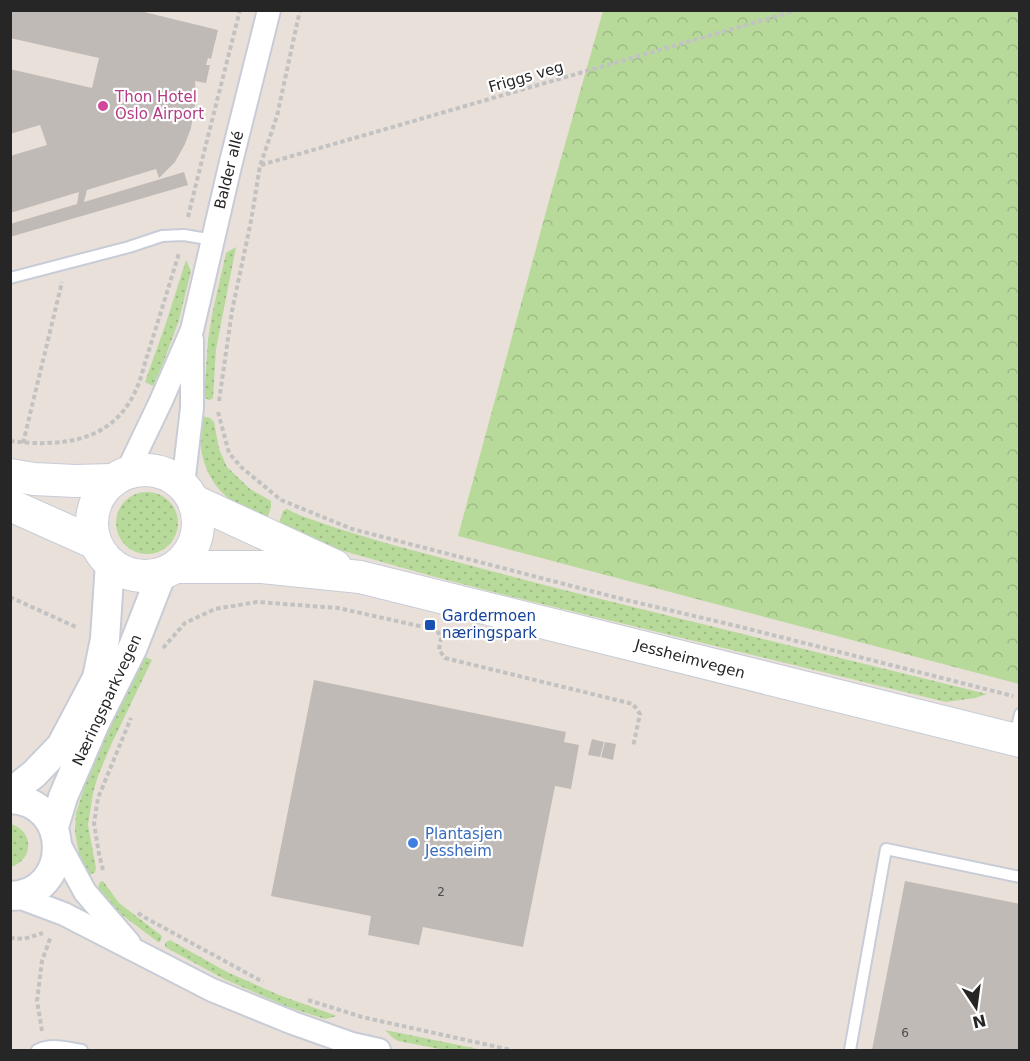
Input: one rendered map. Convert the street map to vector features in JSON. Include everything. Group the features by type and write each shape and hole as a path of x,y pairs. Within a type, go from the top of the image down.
{"main road":[{"path":"10,475 75,481 120,476 147,469 157,471 167,474 189,493 198,515 198,530 187,556 169,570 148,576 134,575 121,571 102,553 10,505"},
{"path":"102,553 91,530 91,515 102,490 120,476"},
{"name":"Jessheimvegen","path":"189,493 360,577"},
{"name":"Jessheimvegen","path":"169,570 262,567 360,577 1018,731"}],"street":[{"name":"Balder allé","path":"120,476 161,401 192,330 268,10"},
{"name":"Balder allé","path":"189,493 192,330"},
{"name":"Næringsparkvegen","path":"10,793 34,774 60,746 97,678 105,639 102,553"},
{"name":"Næringsparkvegen","path":"13,896 39,886 55,866 58,853 56,833 63,797 95,723 169,570"},
{"path":"10,799 18,799 33,805 45,814 85,892 136,951"},
{"path":"13,896 64,914 212,990 293,1023 352,1044 379,1050"}],"lane":[{"path":"10,278 162,236 184,235 213,240"},
{"path":"850,1050 886,849 1020,877"},
{"path":"41,1048 60,1046 82,1050"}],"path":[{"path":"10,441 62,442 83,438 104,429 120,415 134,393 184,235 240,10"},
{"path":"300,10 276,116 260,166 232,311 218,411 229,453 241,467 281,500 352,529 1020,698"},
{"name":"Friggs veg","path":"260,166 798,10"},
{"path":"23,443 65,264"},
{"path":"10,597 82,630"},
{"path":"158,655 185,623 215,609 257,602 338,608 437,630 441,638 439,650 445,658 633,705 640,714 633,747"},
{"path":"104,874 94,823 98,798 133,713"},
{"path":"136,911 266,984"},
{"path":"10,938 24,939 52,931 42,961 37,1001 41,1048"},
{"path":"298,996 362,1017 511,1050"}],"green space":[{"path":"603,11 1019,11 1019,684 458,536"},
{"path":"236,247 216,349 213,398 210,400 204,398 212,315 226,253"},
{"path":"186,260 191,271 179,320 153,386 145,382"},
{"path":"202,416 214,422 219,449 227,467 250,489 271,501 266,522 232,501 219,489 207,471 200,438"},
{"path":"147,492 169,501 178,523 169,545 147,554 125,545 116,523 125,501"},
{"path":"287,509 336,528 389,544 552,587 987,694 946,702 428,575 290,533 279,523 283,511"},
{"path":"141,655 152,660 110,747 93,793 88,825 96,868 95,872 90,875 79,854 75,832 76,813 93,761"},
{"path":"11,824 24,833 28,845 24,858 11,867"},
{"path":"103,881 119,903 162,936 160,942 114,909 98,888 100,882"},
{"path":"170,940 227,972 279,995 337,1016 325,1019 288,1007 224,979 165,947 165,943"},
{"path":"385,1030 483,1050 445,1050 398,1041"}],"building":[{"name":"Thon Hotel Oslo Airport","path":"10,10 136,10 218,30 211,59 208,58 206,65 210,65 206,83 195,81 196,99 191,128 175,162 159,178 156,169 87,190 84,202 184,172 188,185 10,237 10,224 77,204 79,192 10,213 10,156 47,145 40,125 10,134 10,69 92,88 99,58 10,38"},
{"name":"Plantasjen Jessheim","path":"314,680 566,732 564,742 579,745 571,789 555,786 523,947 423,927 419,945 368,935 371,916 271,896"},
{"path":"592,739 604,742 600,757 588,755"},
{"path":"605,742 616,744 613,760 601,757"},
{"path":"905,881 1020,904 1020,1050 872,1050"}],"place":[{"name":"Thon Hotel Oslo Airport","path":"103,106"},
{"name":"Gardermoen næringspark","path":"430,625"},
{"name":"Plantasjen Jessheim","path":"413,843"}]}
